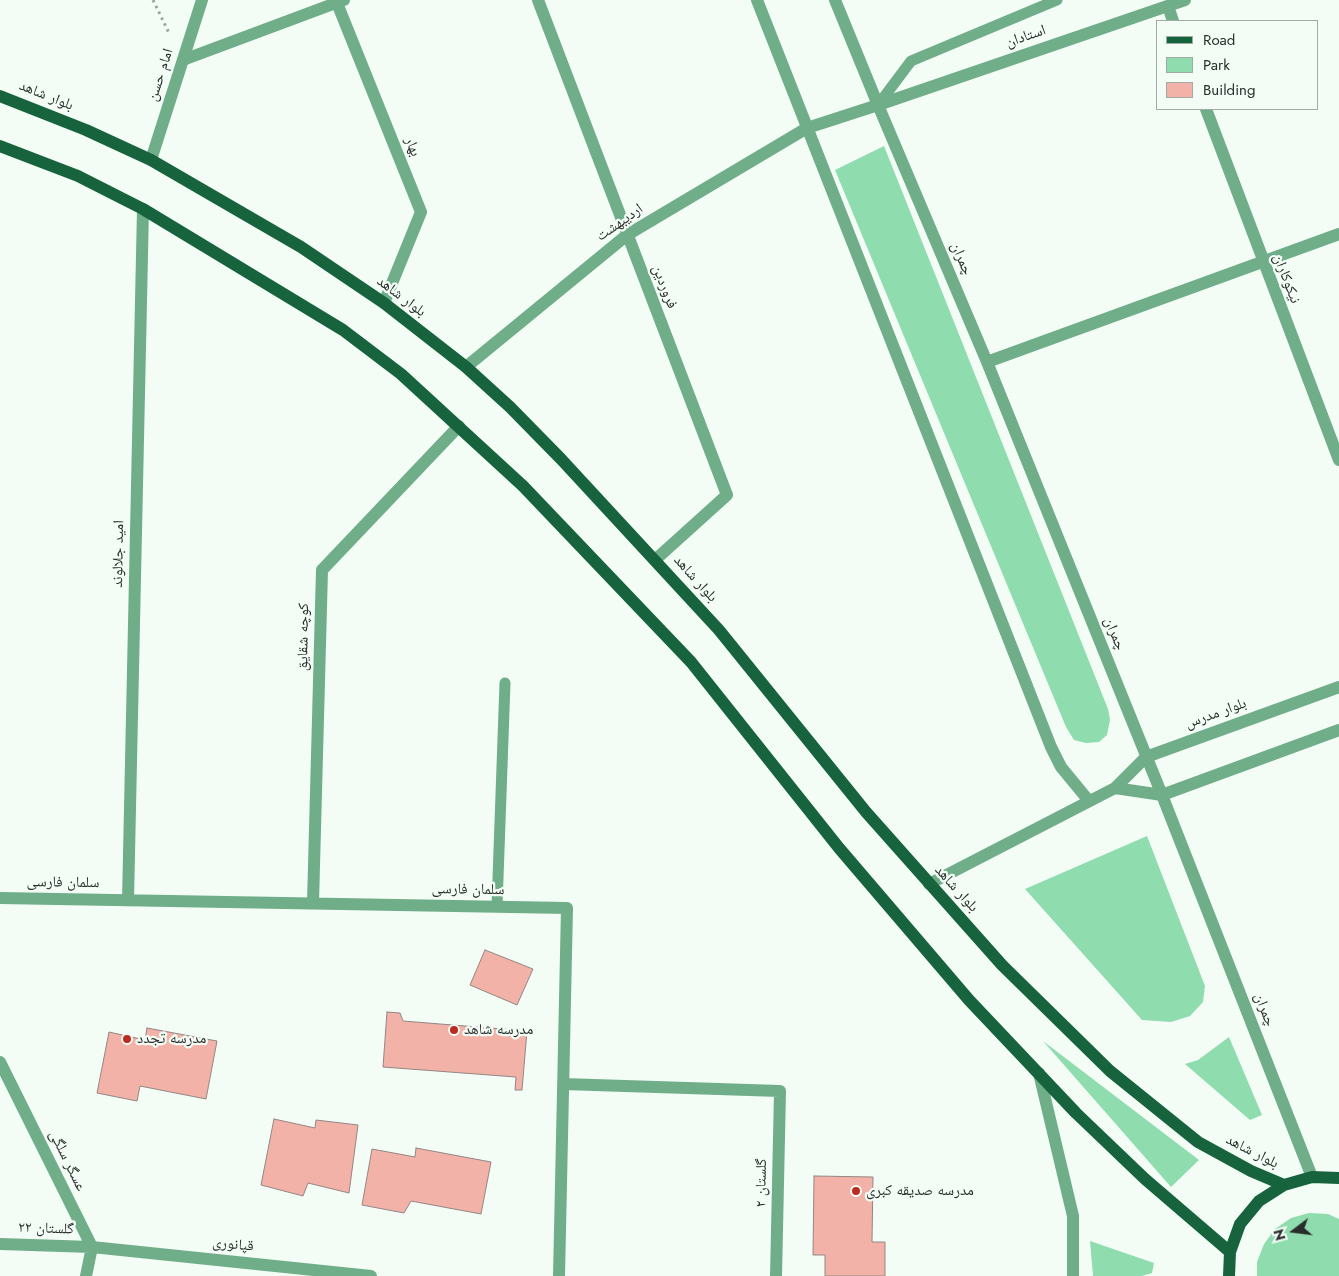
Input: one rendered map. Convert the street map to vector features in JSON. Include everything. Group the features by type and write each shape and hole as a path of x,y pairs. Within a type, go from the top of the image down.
{"main road":[{"name":"بلوار شاهد","path":"0,96 86,130 151,160 301,247 384,303 466,368 510,407 655,560 718,630 866,812 1002,965 1110,1071 1198,1142 1251,1171 1284,1185"},
{"path":"0,146 78,176 143,209 343,330 401,374 459,426 523,486 691,662 840,848 969,1000 1145,1179 1230,1252"},
{"path":"1229,1276 1230,1252 1240,1224 1259,1201 1284,1185 1312,1177 1339,1178"}],"street":[{"name":"امام حسن","path":"151,160 202,0"},
{"name":"فروردین","path":"538,0 727,495 655,560"},
{"path":"757,0 1051,747 1061,767 1090,802"},
{"name":"چمران","path":"835,0 986,362 1162,796 1312,1177"},
{"name":"استادان","path":"878,105 1167,3 1185,0"},
{"path":"183,60 341,1"},
{"name":"بهار","path":"341,1 421,212 384,303"},
{"path":"1167,3 1174,20"},
{"path":"807,128 878,105"},
{"name":"نیکوکاران","path":"1206,110 1262,262 1339,460"},
{"name":"اردیبهشت","path":"466,368 627,235 807,128"},
{"name":"امید جلالوند","path":"128,900 143,209"},
{"path":"986,362 1339,234"},
{"name":"کوچه شقایق","path":"313,904 322,570 459,426"},
{"name":"بلوار مدرس","path":"929,884 1115,788 1146,757 1339,687"},
{"path":"1115,788 1162,796 1339,730"},
{"name":"سلمان فارسی","path":"0,898 567,908 559,1276"},
{"name":"عسگر سلگی","path":"0,1062 92,1247"},
{"path":"1039,1073 1073,1216 1073,1276"},
{"name":"گلستان ۲","path":"563,1084 780,1090 776,1276"},
{"name":"گلستان ۲۲","path":"0,1244 92,1247"},
{"path":"86,1276 92,1247"},
{"name":"قپانوری","path":"92,1247 371,1276"}],"lane":[{"path":"878,105 910,61 1058,0"},
{"path":"497,906 505,683"}],"path":[{"path":"153,0 183,60"}],"green space":[{"path":"884,146 1108,709 1110,720 1107,735 1099,742 1086,743 1074,740 1066,727 835,170"},
{"path":"1147,836 1205,986 1203,1002 1190,1016 1171,1022 1142,1020 1025,889"},
{"path":"1229,1037 1262,1115 1250,1120 1185,1064 1198,1060"},
{"path":"1043,1041 1199,1160 1171,1187"},
{"path":"1309,1213 1328,1214 1339,1219 1339,1276 1257,1276 1257,1262 1264,1244 1275,1229 1291,1218"},
{"path":"1090,1241 1154,1263 1152,1273 1142,1276 1093,1276"}],"building":[{"path":"485,950 533,969 517,1005 470,985"},
{"path":"387,1012 400,1013 403,1021 527,1031 522,1090 515,1090 516,1077 383,1067"},
{"path":"147,1028 217,1041 206,1099 140,1086 137,1101 97,1093 109,1032 145,1040"},
{"path":"274,1119 315,1128 316,1120 358,1125 349,1193 308,1183 303,1196 261,1185"},
{"path":"416,1148 491,1162 481,1214 411,1201 404,1213 362,1205 372,1149 415,1157"},
{"path":"814,1176 873,1177 872,1242 885,1242 885,1276 825,1276 825,1255 813,1255"}],"place":[{"name":"مدرسه شاهد","path":"454,1030"},
{"name":"مدرسه تجدد","path":"127,1039"},
{"name":"مدرسه صدیقه کبری","path":"856,1191"}]}
